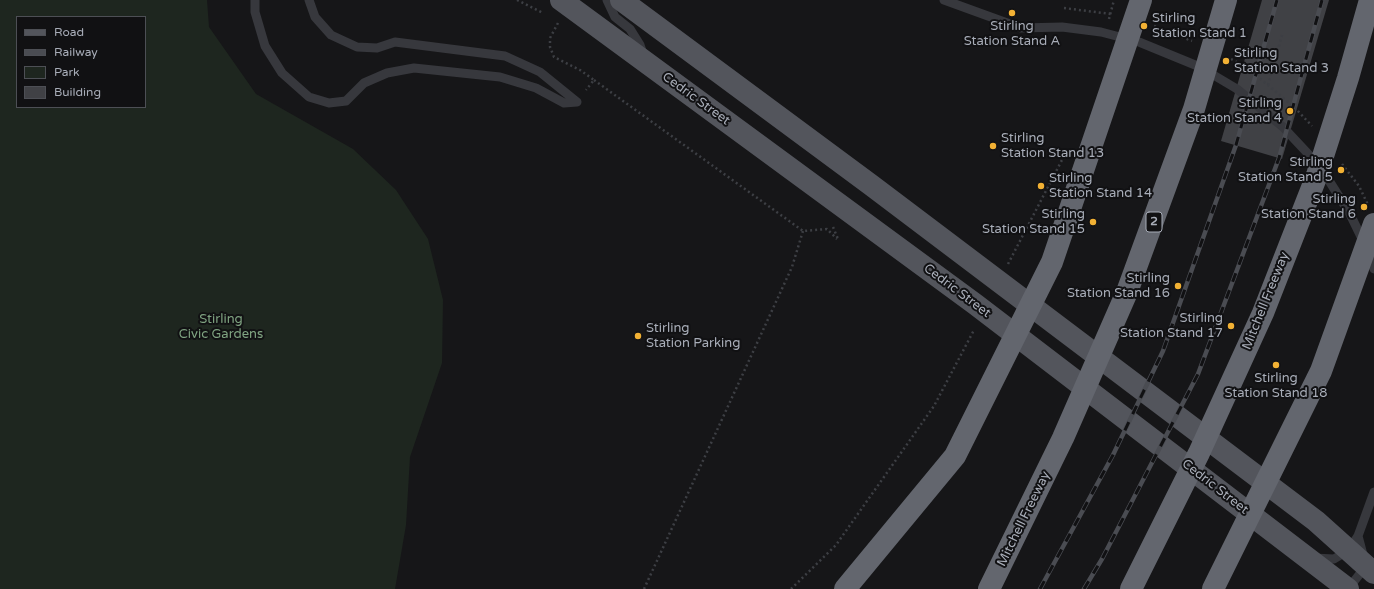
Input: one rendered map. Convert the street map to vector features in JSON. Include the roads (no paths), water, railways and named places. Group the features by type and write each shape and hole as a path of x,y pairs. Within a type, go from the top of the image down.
{"highway":[{"path":"845,589 955,456 1052,262 1141,0"},
{"name":"Mitchell Freeway","path":"990,589 1063,438 1128,292 1194,109 1226,0"},
{"name":"Mitchell Freeway","path":"1131,589 1199,453 1264,313 1316,175 1348,78 1370,0"},
{"path":"1213,589 1321,372 1374,224"}],"main road":[{"path":"621,0 871,185 1308,515 1353,543 1370,570"},
{"name":"Cedric Street","path":"555,12 645,61 975,304 1348,589"}],"lane":[{"path":"256,0 255,12 265,46 282,73 309,97 329,103 346,101 364,83 387,73 414,68 500,77 536,88 564,103 577,102 540,72 505,56 395,42 377,48 357,47 331,35 315,17 309,0"},
{"path":"606,0 614,17 630,29 640,45 645,61"},
{"path":"944,0 1021,28 1062,27 1101,32 1139,42 1200,67 1237,89 1283,127 1312,158 1328,179 1350,214 1366,247 1374,269"},
{"path":"1286,542 1313,558 1334,559 1353,543 1374,492"},
{"path":"1348,589 1370,570"}],"railway":[{"path":"1040,589 1113,455 1163,351 1236,145 1277,0"},
{"path":"1084,589 1102,559 1198,374 1279,158 1322,0"}],"place":[{"name":"Stirling Station Stand A","path":"1012,13"},
{"name":"Stirling Station Stand 1","path":"1144,26"},
{"name":"Stirling Station Stand 3","path":"1226,61"},
{"name":"Stirling Station Stand 4","path":"1290,111"},
{"name":"Stirling Station Stand 13","path":"993,146"},
{"name":"Stirling Station Stand 5","path":"1341,170"},
{"name":"Stirling Station Stand 14","path":"1041,186"},
{"name":"Stirling Station Stand 6","path":"1364,207"},
{"name":"Stirling Station Stand 15","path":"1093,222"},
{"name":"Stirling Station Stand 16","path":"1178,286"},
{"name":"Stirling Station Stand 17","path":"1231,326"},
{"name":"Stirling Station Parking","path":"638,336"},
{"name":"Stirling Station Stand 18","path":"1276,365"}],"park label":[{"name":"Stirling Civic Gardens","path":"221,328"}]}
